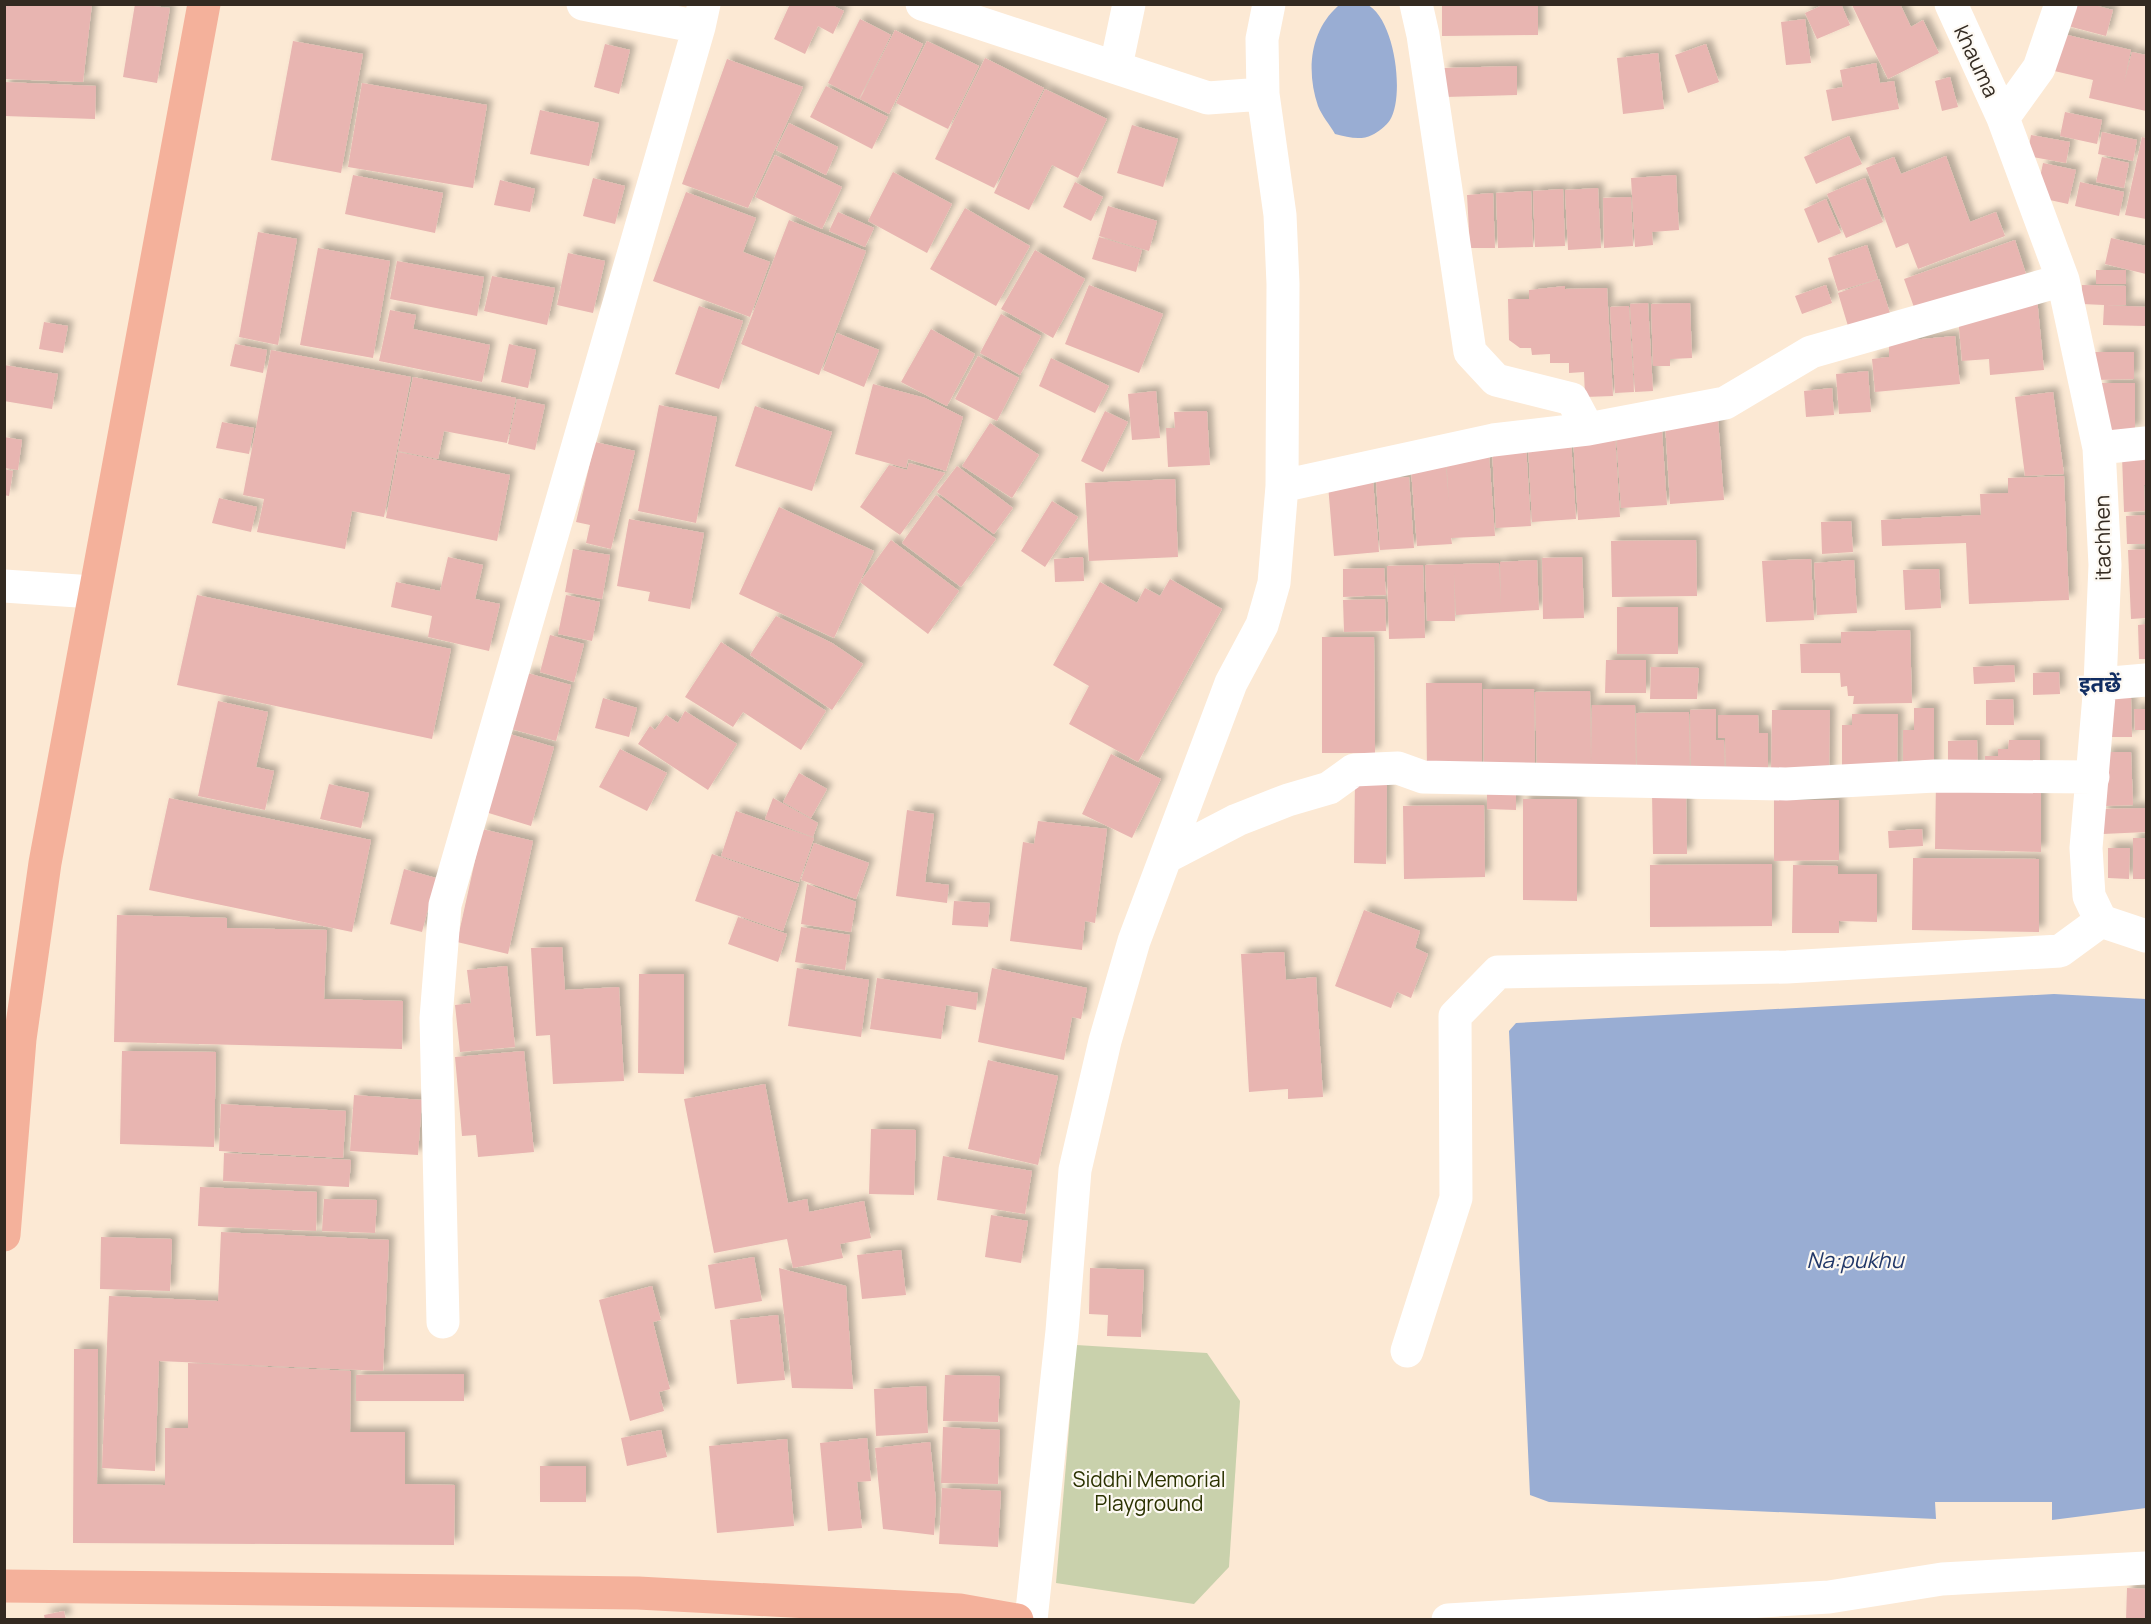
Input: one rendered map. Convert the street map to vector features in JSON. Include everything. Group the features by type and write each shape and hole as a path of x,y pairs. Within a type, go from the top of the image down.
{"main road":[{"path":"4,1235 23,1016 45,863 93,592 204,4"},
{"path":"4,1586 638,1593 960,1610 1017,1620"}],"street":[{"path":"442,1322 436,1018 445,905 701,16 583,4"},
{"path":"922,4 1208,98 1263,94"},
{"path":"1116,66 1129,4"},
{"path":"1031,1620 1062,1331 1075,1170 1105,1041 1131,952 1166,857 1231,683 1262,625 1274,583 1282,486 1283,284 1280,215 1263,94 1262,39 1269,4"},
{"path":"1416,4 1423,35 1470,352 1496,380 1572,399 1588,429"},
{"name":"khauma","path":"1951,4 2003,118"},
{"path":"2003,118 2039,68 2061,4"},
{"name":"itachhen","path":"2003,118 2063,280 2099,448 2104,565 2100,684 2086,848 2089,896 2101,921"},
{"path":"1282,486 1493,440 1588,429 1725,403 1811,352 2063,280"},
{"path":"2099,448 2146,443"},
{"path":"4,586 93,592"},
{"path":"2100,684 2146,680"},
{"path":"1166,857 1236,820 1288,800 1329,788 1354,770 1398,768 1423,777 1786,784 1935,776 2092,777"},
{"path":"1407,1351 1456,1198 1455,1017 1498,972 1787,967 2060,951 2101,921 2146,936"},
{"path":"1448,1620 1828,1597 1942,1579 2146,1568"}],"green space":[{"name":"Siddhi Memorial Playground","path":"1076,1345 1207,1353 1240,1401 1229,1567 1194,1604 1056,1583"}],"water":[{"path":"1366,4 1376,12 1384,24 1390,40 1397,76 1397,94 1394,109 1387,124 1372,135 1354,138 1335,134 1318,106 1312,79 1313,52 1321,27 1338,6"},
{"name":"Na:pukhu","path":"2054,994 2146,999 2146,1508 2052,1520 2052,1502 1935,1502 1936,1519 1549,1502 1530,1495 1509,1031 1516,1023"}],"building":[{"path":"4,4 92,4 83,82 4,79"},
{"path":"135,4 170,8 157,83 123,77"},
{"path":"790,4 830,4 844,11 833,34 818,26 805,54 774,39"},
{"path":"1442,4 1538,4 1538,35 1442,36"},
{"path":"1825,4 1841,4 1850,25 1817,39 1805,13"},
{"path":"1900,4 1911,27 1923,20 1939,53 1888,79 1852,5"},
{"path":"2069,4 2090,4 2113,10 2106,36 2064,25"},
{"path":"860,19 891,35 859,99 828,83"},
{"path":"1805,19 1811,63 1786,65 1781,22"},
{"path":"895,30 923,44 889,114 860,99"},
{"path":"2059,33 2131,50 2124,83 2132,52 2146,55 2146,111 2089,98 2093,80 2050,70"},
{"path":"293,41 363,54 341,173 271,160"},
{"path":"927,41 979,66 948,129 896,103"},
{"path":"605,44 630,50 619,94 594,87"},
{"path":"1706,44 1719,82 1688,93 1675,55"},
{"path":"1658,53 1664,109 1623,114 1617,58"},
{"path":"985,58 1044,88 994,188 935,159"},
{"path":"727,59 803,87 748,208 682,184"},
{"path":"1876,63 1880,83 1894,81 1899,109 1832,121 1826,90 1843,87 1840,70"},
{"path":"1517,66 1517,95 1445,97 1444,68"},
{"path":"1950,77 1958,107 1942,111 1935,81"},
{"path":"4,82 96,86 95,119 4,116"},
{"path":"362,83 487,105 473,188 348,167"},
{"path":"826,86 888,117 872,149 810,117"},
{"path":"1045,89 1107,119 1078,178 1052,165 1029,210 994,193"},
{"path":"540,110 599,123 589,166 530,154"},
{"path":"2065,112 2102,120 2097,144 2060,136"},
{"path":"789,123 838,147 826,175 776,150"},
{"path":"1132,125 1178,139 1163,187 1117,173"},
{"path":"2102,132 2137,140 2133,161 2098,154"},
{"path":"2031,135 2070,142 2066,163 2027,156"},
{"path":"1849,136 1862,164 1816,184 1804,157"},
{"path":"2142,137 2146,138 2146,219 2125,215"},
{"path":"775,155 842,187 822,229 755,197"},
{"path":"1946,156 1970,222 1996,212 2005,236 1918,269 1908,243 1896,248 1866,168 1894,157 1901,174"},
{"path":"2102,157 2129,163 2124,188 2096,182"},
{"path":"2043,163 2076,170 2068,204 2036,197"},
{"path":"893,172 952,204 927,253 868,221"},
{"path":"353,175 443,193 435,233 345,214"},
{"path":"1676,175 1679,230 1652,232 1653,245 1635,247 1631,178"},
{"path":"593,178 625,186 615,224 583,216"},
{"path":"1865,178 1883,222 1846,238 1827,194"},
{"path":"500,180 535,189 530,212 494,205"},
{"path":"1075,182 1103,197 1091,221 1063,207"},
{"path":"2080,182 2124,192 2119,216 2075,206"},
{"path":"1598,188 1601,248 1568,250 1565,190"},
{"path":"1563,189 1565,246 1535,247 1533,191"},
{"path":"1531,191 1533,247 1498,248 1496,193"},
{"path":"686,192 756,218 743,252 770,262 750,317 653,281"},
{"path":"1493,193 1495,248 1470,248 1467,195"},
{"path":"1631,197 1633,246 1604,248 1603,198"},
{"path":"1826,199 1841,233 1818,243 1804,209"},
{"path":"1108,206 1157,221 1149,251 1099,236"},
{"path":"965,208 1030,246 996,306 930,269"},
{"path":"838,212 874,228 865,247 829,231"},
{"path":"789,220 866,251 819,375 741,344"},
{"path":"258,232 297,239 278,345 239,337"},
{"path":"1099,237 1142,250 1136,272 1092,259"},
{"path":"2111,238 2146,246 2146,274 2105,264"},
{"path":"2015,240 2027,277 1916,313 1904,279"},
{"path":"1867,245 1878,279 1838,291 1828,258"},
{"path":"318,248 390,261 373,358 300,345"},
{"path":"1035,250 1085,279 1053,338 1001,309"},
{"path":"568,253 605,261 593,313 557,305"},
{"path":"397,261 484,277 477,316 390,299"},
{"path":"2096,270 2126,270 2126,284 2096,284"},
{"path":"492,276 555,288 547,325 484,311"},
{"path":"1879,279 1890,313 1848,326 1838,293"},
{"path":"1089,285 1163,314 1139,373 1065,344"},
{"path":"1826,285 1832,303 1802,314 1795,296"},
{"path":"2082,285 2126,286 2126,305 2107,305 2146,307 2146,326 2103,325 2104,305 2082,304"},
{"path":"1565,286 1565,289 1607,288 1613,396 1585,397 1584,372 1569,373 1569,363 1550,363 1550,354 1532,355 1531,348 1520,348 1509,340 1508,299 1529,299 1529,290"},
{"path":"2037,298 2044,370 1990,375 1989,359 1962,361 1958,317"},
{"path":"1648,303 1653,391 1635,392 1630,304"},
{"path":"1690,303 1692,358 1670,359 1670,366 1653,366 1651,304"},
{"path":"699,306 743,321 719,389 675,374"},
{"path":"1629,306 1634,392 1615,393 1610,307"},
{"path":"390,310 416,315 413,329 490,345 482,382 379,361"},
{"path":"1001,314 1041,336 1020,375 980,353"},
{"path":"44,322 68,326 63,353 39,349"},
{"path":"931,329 975,354 947,406 901,382"},
{"path":"837,333 879,350 864,387 823,370"},
{"path":"1955,336 1960,384 1875,392 1872,359 1889,357 1889,342"},
{"path":"235,344 267,350 263,373 230,366"},
{"path":"509,344 536,350 528,388 501,382"},
{"path":"271,350 411,377 384,517 352,511 345,549 257,532 264,499 243,495"},
{"path":"2095,352 2134,352 2134,379 2095,380"},
{"path":"978,356 1019,378 997,421 955,399"},
{"path":"1051,358 1109,386 1095,413 1039,386"},
{"path":"4,365 58,374 52,409 4,401"},
{"path":"1868,371 1871,412 1839,414 1836,374"},
{"path":"413,377 516,398 507,443 444,431 438,459 398,451"},
{"path":"2101,383 2135,383 2135,431 2102,431"},
{"path":"873,384 925,398 963,417 946,471 908,459 906,468 855,454"},
{"path":"1832,388 1834,415 1806,417 1804,391"},
{"path":"1156,391 1160,438 1132,440 1128,394"},
{"path":"2053,392 2064,474 2025,476 2015,397"},
{"path":"517,399 545,405 535,450 508,444"},
{"path":"659,405 717,417 696,523 638,511"},
{"path":"755,406 832,432 812,491 735,466"},
{"path":"1105,411 1128,422 1103,472 1081,461"},
{"path":"1207,411 1210,465 1168,467 1166,428 1175,428 1174,412"},
{"path":"1718,419 1724,500 1670,504 1665,422"},
{"path":"222,422 254,428 249,454 216,448"},
{"path":"990,423 1039,455 1012,498 962,466"},
{"path":"1662,431 1667,505 1621,508 1616,433"},
{"path":"1615,433 1620,517 1578,520 1573,436"},
{"path":"4,437 22,440 18,470 4,468"},
{"path":"1571,441 1576,519 1532,522 1528,444"},
{"path":"595,442 635,451 611,549 586,543 590,525 576,522"},
{"path":"1526,446 1531,526 1496,528 1492,447"},
{"path":"398,452 510,475 497,541 386,518"},
{"path":"1489,454 1495,536 1451,538 1452,544 1417,546 1411,470 1446,467 1449,502 1446,456"},
{"path":"2146,454 2145,511 2124,512 2122,456"},
{"path":"909,463 945,473 900,535 860,507 889,465 907,470"},
{"path":"957,466 1013,508 994,534 937,492"},
{"path":"4,469 13,471 9,496 4,495"},
{"path":"2064,476 2069,600 1969,604 1966,543 1882,546 1881,520 1981,515 1980,494 2008,493 2008,478"},
{"path":"1409,477 1414,548 1380,550 1376,479"},
{"path":"1175,479 1178,557 1089,561 1085,483"},
{"path":"1373,481 1379,552 1334,556 1328,485"},
{"path":"936,495 996,539 961,587 902,543"},
{"path":"219,498 257,507 251,532 212,523"},
{"path":"1052,501 1078,517 1045,567 1021,551"},
{"path":"779,507 874,551 834,638 739,594"},
{"path":"2145,515 2146,544 2127,544 2126,516"},
{"path":"629,519 704,533 690,609 648,601 650,592 617,586"},
{"path":"1851,521 1853,552 1822,554 1821,522"},
{"path":"891,540 959,591 928,634 860,582"},
{"path":"1696,540 1697,596 1612,597 1611,541"},
{"path":"573,549 610,555 602,599 565,592"},
{"path":"2146,549 2146,618 2131,619 2128,550"},
{"path":"448,557 483,565 475,599 500,604 489,651 428,637 432,616 391,607 396,582 440,591"},
{"path":"1083,557 1084,581 1055,582 1054,559"},
{"path":"1582,557 1584,618 1543,619 1542,558"},
{"path":"1811,559 1814,620 1766,622 1762,561"},
{"path":"1537,560 1539,610 1456,615 1454,571 1455,621 1427,621 1425,565 1499,563 1501,606 1500,562"},
{"path":"1854,560 1857,613 1817,615 1814,563"},
{"path":"1423,565 1425,638 1389,639 1387,566"},
{"path":"1384,568 1386,595 1343,597 1343,569"},
{"path":"1939,569 1941,608 1905,610 1903,570"},
{"path":"1170,579 1222,609 1138,762 1069,724 1089,686 1053,665 1100,582 1137,603 1145,588 1160,596"},
{"path":"197,595 451,649 432,739 177,685"},
{"path":"566,595 600,602 592,641 558,634"},
{"path":"1385,599 1386,631 1344,632 1343,600"},
{"path":"1617,607 1678,607 1678,654 1617,654"},
{"path":"776,616 832,643 863,664 832,710 750,655"},
{"path":"2146,624 2146,659 2139,659 2138,625"},
{"path":"1910,630 1912,703 1853,704 1854,696 1848,696 1847,686 1841,687 1840,673 1801,673 1800,644 1841,643 1841,632"},
{"path":"550,635 584,644 574,682 540,672"},
{"path":"1322,637 1374,637 1375,753 1322,753"},
{"path":"721,642 826,711 801,750 743,712 733,727 685,697"},
{"path":"1606,660 1646,660 1646,693 1605,693"},
{"path":"2014,665 2015,682 1974,684 1973,667"},
{"path":"1651,667 1699,668 1697,699 1650,699"},
{"path":"2059,672 2060,694 2033,695 2033,673"},
{"path":"527,673 571,685 556,741 511,729"},
{"path":"1426,683 1482,683 1482,771 1427,771"},
{"path":"1483,689 1534,689 1535,773 1484,774"},
{"path":"1590,691 1591,764 1592,705 1635,705 1636,773 1537,773 1535,692"},
{"path":"603,698 637,708 629,737 595,728"},
{"path":"2110,698 2131,698 2132,737 2111,737"},
{"path":"2013,699 2014,725 1986,725 1986,700"},
{"path":"218,701 268,712 256,767 274,771 265,810 198,796"},
{"path":"1914,708 1934,708 1934,772 1903,772 1903,730 1914,730"},
{"path":"1716,709 1716,740 1724,740 1725,778 1691,779 1690,710"},
{"path":"2134,709 2146,709 2146,730 2135,730"},
{"path":"1772,710 1830,710 1829,774 1771,774"},
{"path":"685,711 737,744 708,790 638,744 650,726 655,730 666,715 678,723"},
{"path":"1689,712 1690,779 1637,779 1636,713"},
{"path":"1852,714 1898,714 1897,776 1842,776 1842,725 1852,725"},
{"path":"1718,715 1758,715 1759,733 1768,733 1768,771 1726,772 1725,738 1718,738"},
{"path":"506,733 554,747 531,826 482,811"},
{"path":"1977,740 1978,772 1948,772 1948,741"},
{"path":"2009,740 2040,740 2040,773 1985,774 1985,756 1998,756 1998,749 2008,749"},
{"path":"620,749 667,773 647,811 599,787"},
{"path":"2105,752 2131,752 2133,805 2106,806"},
{"path":"1111,754 1161,779 1132,838 1082,814"},
{"path":"799,773 827,789 811,818 783,802"},
{"path":"1355,778 1387,778 1386,864 1354,863"},
{"path":"1936,780 2041,781 2041,852 1935,849"},
{"path":"329,784 369,793 361,828 320,819"},
{"path":"1487,785 1516,786 1516,810 1487,809"},
{"path":"1686,790 1687,854 1653,854 1652,791"},
{"path":"169,798 371,840 352,932 149,890"},
{"path":"773,798 818,823 813,837 765,819"},
{"path":"1523,799 1577,799 1577,901 1523,900"},
{"path":"1774,800 1839,800 1839,860 1774,861"},
{"path":"1484,805 1485,877 1404,879 1403,806"},
{"path":"2146,808 2146,832 2103,834 2102,809"},
{"path":"907,810 934,814 925,882 949,885 947,903 896,896"},
{"path":"736,811 814,838 799,882 721,856"},
{"path":"1038,821 1107,829 1095,923 1085,921 1082,950 1010,941 1023,842 1034,844"},
{"path":"482,829 533,841 508,954 457,942"},
{"path":"1922,829 1923,846 1889,848 1888,831"},
{"path":"2133,838 2146,838 2146,879 2133,879"},
{"path":"814,843 869,863 856,899 801,880"},
{"path":"2108,848 2130,848 2129,879 2108,878"},
{"path":"712,854 799,884 783,931 695,901"},
{"path":"1913,858 2039,859 2039,932 1912,930"},
{"path":"1772,864 1772,926 1650,927 1650,865"},
{"path":"1793,865 1838,866 1838,874 1877,874 1877,922 1839,921 1839,933 1792,933"},
{"path":"404,869 436,878 422,932 390,924"},
{"path":"807,884 856,902 851,932 801,924"},
{"path":"954,901 990,903 988,927 952,925"},
{"path":"1364,910 1420,931 1415,948 1428,954 1411,998 1397,992 1391,1008 1335,986"},
{"path":"117,915 227,918 227,928 327,930 324,999 403,1001 402,1049 114,1042"},
{"path":"738,917 787,934 778,962 728,944"},
{"path":"801,927 850,935 845,970 795,962"},
{"path":"562,947 565,990 619,987 624,1081 553,1084 550,1035 536,1036 531,948"},
{"path":"1284,952 1286,980 1316,977 1323,1097 1288,1099 1288,1089 1249,1092 1241,954"},
{"path":"507,966 515,1047 460,1052 455,1005 471,1003 467,970"},
{"path":"797,968 869,980 861,1037 788,1026"},
{"path":"992,968 1087,988 1081,1019 1072,1017 1064,1060 978,1042"},
{"path":"639,974 684,974 684,1074 638,1073"},
{"path":"877,978 978,993 976,1010 946,1005 941,1039 870,1029"},
{"path":"122,1051 216,1052 214,1147 120,1144"},
{"path":"524,1051 534,1152 478,1157 476,1135 462,1136 455,1057"},
{"path":"988,1060 1058,1076 1038,1165 968,1149"},
{"path":"765,1084 788,1203 807,1199 809,1212 864,1201 871,1238 840,1244 843,1258 793,1268 787,1239 714,1253 684,1099"},
{"path":"354,1095 422,1100 418,1155 350,1151"},
{"path":"221,1104 346,1111 343,1158 219,1151"},
{"path":"871,1129 916,1130 914,1195 869,1194"},
{"path":"224,1153 351,1160 349,1187 223,1181"},
{"path":"943,1156 1032,1171 1025,1214 937,1200"},
{"path":"200,1187 317,1192 316,1231 198,1226"},
{"path":"324,1199 377,1200 375,1233 322,1231"},
{"path":"991,1215 1028,1221 1021,1263 985,1257"},
{"path":"221,1232 389,1240 383,1371 159,1361 155,1471 102,1468 109,1296 218,1301"},
{"path":"101,1237 172,1239 170,1291 100,1289"},
{"path":"901,1250 906,1295 862,1299 857,1255"},
{"path":"754,1257 762,1301 715,1309 708,1265"},
{"path":"779,1268 846,1286 853,1389 792,1388"},
{"path":"1090,1268 1144,1270 1141,1337 1107,1336 1108,1315 1089,1314"},
{"path":"652,1286 661,1320 653,1322 670,1389 659,1392 664,1411 630,1421 599,1300"},
{"path":"778,1315 785,1380 737,1384 730,1320"},
{"path":"74,1349 98,1349 97,1484 165,1485 165,1428 188,1428 188,1363 351,1371 350,1432 405,1432 405,1484 455,1485 454,1545 73,1543"},
{"path":"464,1374 464,1401 356,1401 356,1375"},
{"path":"945,1375 1000,1376 998,1422 943,1421"},
{"path":"926,1386 928,1433 876,1436 874,1389"},
{"path":"943,1427 1000,1430 998,1484 941,1483"},
{"path":"661,1430 667,1457 627,1466 621,1438"},
{"path":"867,1438 871,1481 857,1482 862,1528 828,1531 820,1443"},
{"path":"787,1439 794,1526 717,1533 709,1446"},
{"path":"930,1442 936,1501 934,1535 883,1529 875,1448"},
{"path":"540,1466 586,1466 586,1502 540,1502"},
{"path":"942,1488 1001,1491 998,1547 939,1544"},
{"path":"2127,1588 2146,1589 2146,1620 2126,1620"},
{"path":"64,1611 66,1620 45,1620 44,1615"}],"district":[{"name":"इतछें","path":"2100,684"}]}
